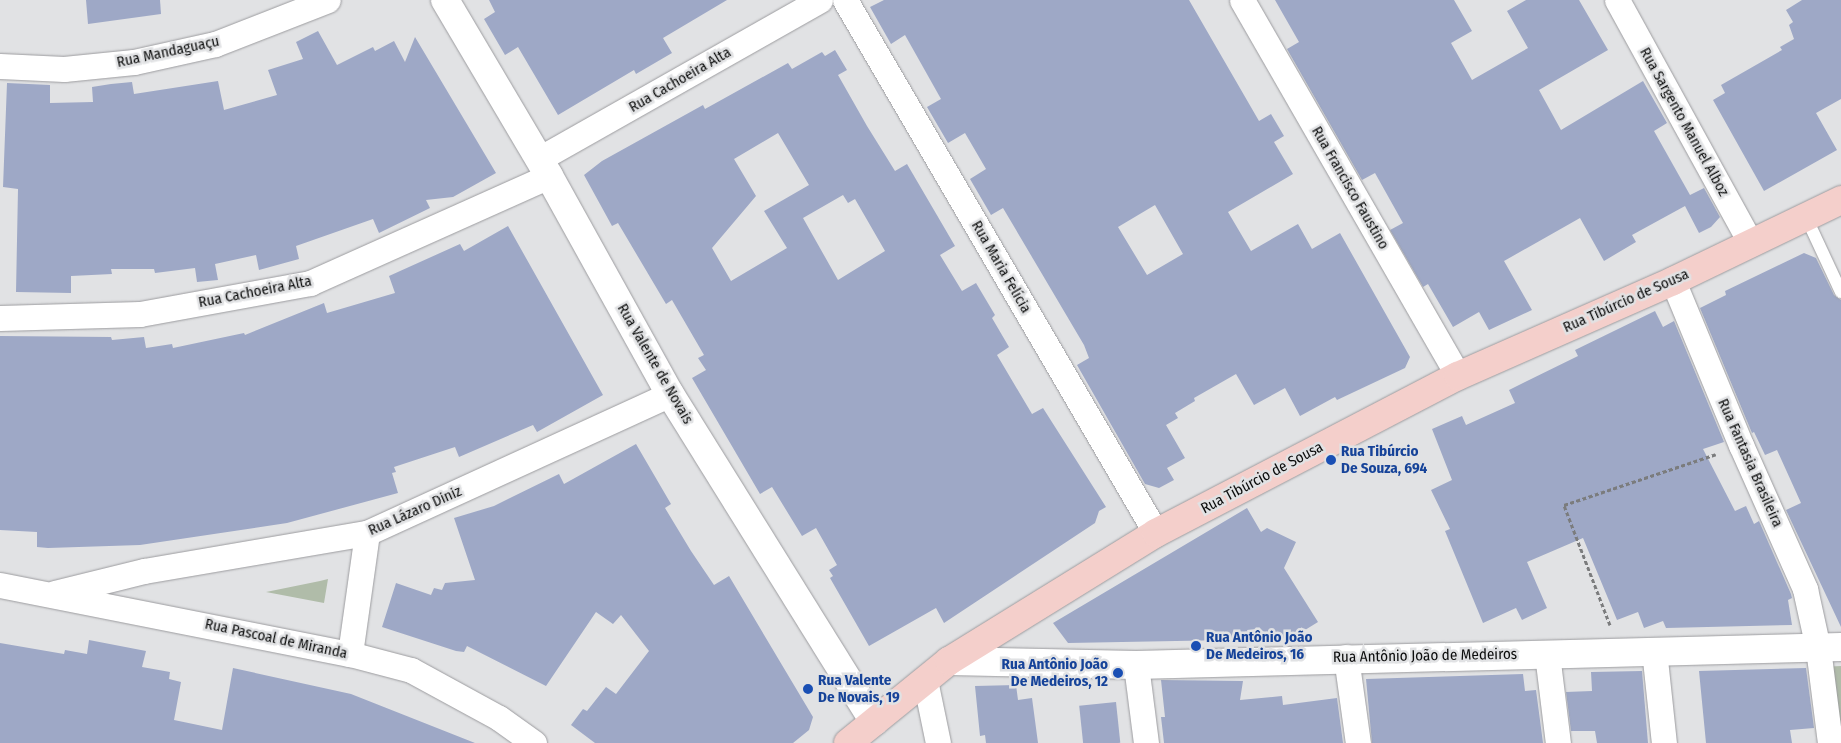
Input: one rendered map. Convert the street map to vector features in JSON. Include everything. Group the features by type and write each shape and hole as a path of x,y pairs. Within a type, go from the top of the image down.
{"main road":[{"name":"Rua Tibúrcio de Sousa","path":"848,743 949,661 1156,533 1458,376 1673,281 1841,200"}],"street":[{"name":"Rua Mandaguaçu","path":"0,66 64,69 134,62 215,44 328,0"},
{"name":"Rua Valente de Novais","path":"445,0 544,168 670,394 874,722"},
{"name":"Rua Cachoeira Alta","path":"0,318 140,314 310,283 544,168 820,0"},
{"name":"Rua Maria Felícia","path":"845,0 1156,533"},
{"name":"Rua Francisco Faustino","path":"1242,0 1458,376"},
{"name":"Rua Sargento Manuel Alboz","path":"1617,0 1751,244"},
{"name":"Rua Fantasia Brasileira","path":"1673,281 1741,446 1830,647 1830,743"},
{"name":"Rua Lázaro Diniz","path":"55,593 144,571 367,533 670,394"},
{"path":"350,654 367,533"},
{"name":"Rua Pascoal de Miranda","path":"0,585 55,593 350,654 411,670 499,718 534,743"},
{"name":"Rua Antônio João de Medeiros","path":"949,661 1136,665 1654,650 1830,647"},
{"path":"1654,650 1664,743"},
{"path":"1547,654 1558,743"},
{"path":"1346,658 1358,743"},
{"path":"1136,665 1146,743"},
{"path":"925,680 938,743"}],"lane":[{"path":"1806,217 1841,292"}],"path":[{"path":"1620,651 1564,505 1741,446"}],"green space":[{"path":"328,579 324,603 266,592 320,581"},
{"path":"1841,666 1841,743 1821,667"}],"building":[{"path":"86,0 160,0 161,14 88,24"},
{"path":"489,0 727,0 663,38 672,53 636,74 634,70 558,115 518,47 505,55 484,19 495,12"},
{"path":"884,0 1189,0 1259,121 1271,114 1284,136 1274,142 1293,174 1228,212 1251,251 1298,224 1312,249 1340,233 1410,357 1405,368 1337,400 1335,397 1300,416 1285,388 1254,405 1236,374 1194,398 1195,401 1175,413 1178,418 1166,425 1185,458 1167,468 1174,480 1159,488 1145,484 1077,365 1089,358 1084,345 1003,208 991,215 970,179 986,169 965,133 948,143 927,107 941,99 905,35 891,44 870,7","holes":["1155,205 1183,254 1147,275 1118,227"]},
{"path":"1275,0 1454,0 1472,31 1451,43 1472,80 1528,48 1507,11 1526,0 1579,0 1608,50 1539,90 1561,130 1643,81 1667,123 1654,131 1690,195 1704,188 1720,217 1711,227 1699,233 1685,206 1632,235 1636,242 1604,261 1580,218 1504,261 1532,310 1489,330 1479,312 1453,327 1428,284 1423,287 1390,230 1403,223 1375,173 1362,180 1287,49 1299,42"},
{"path":"1802,0 1841,0 1841,99 1816,113 1837,150 1764,191 1713,100 1725,93 1721,85 1782,50 1780,47 1794,39 1789,25 1793,22 1786,10"},
{"path":"318,31 337,65 373,47 375,51 394,41 405,62 415,37 496,173 453,197 426,200 430,208 379,233 373,219 296,246 299,259 259,270 256,255 215,264 218,280 197,282 195,268 155,273 154,269 111,269 112,274 71,276 71,293 16,292 18,189 3,187 7,83 50,85 50,103 93,102 92,87 111,84 132,82 134,94 218,81 224,110 277,95 268,70 303,59 296,42"},
{"path":"835,50 847,70 838,75 867,126 895,171 907,164 955,246 940,255 962,291 976,283 995,315 992,318 1009,347 997,355 1032,414 1043,408 1106,507 1099,511 1095,523 944,623 936,608 869,646 830,578 833,576 829,570 837,565 816,528 802,536 772,487 760,494 692,378 706,370 698,358 704,355 672,300 666,304 618,223 612,226 584,175 602,161 703,105 705,109 788,63 792,69 822,52 825,56","holes":["778,133 809,185 764,211 787,248 731,281 712,248 756,196 734,159","843,195 848,203 855,199 885,251 838,280 803,218"]},
{"path":"508,226 603,395 537,432 533,425 459,457 455,447 394,467 396,472 392,473 398,493 287,523 140,545 48,548 37,547 37,532 0,530 0,336 111,337 112,340 144,337 146,348 172,344 173,348 244,333 245,335 324,303 327,313 395,293 389,276 460,244 464,251"},
{"path":"1804,253 1816,258 1834,295 1841,300 1841,627 1786,510 1801,503 1777,450 1765,455 1754,432 1752,433 1700,308 1726,295 1725,291"},
{"path":"1655,311 1663,327 1674,321 1724,442 1703,449 1735,511 1746,506 1754,524 1759,521 1791,594 1792,598 1788,600 1792,625 1666,628 1663,621 1644,628 1638,612 1617,620 1583,538 1527,562 1547,608 1522,620 1516,608 1483,623 1445,531 1450,529 1431,490 1452,480 1432,429 1462,416 1466,425 1515,403 1509,390 1578,356 1575,350"},
{"path":"636,444 671,504 665,508 691,551 714,585 729,576 813,717 809,730 793,743 595,743 571,725 583,709 587,711 606,687 616,694 649,651 621,615 613,624 596,612 546,686 467,646 464,652 456,651 382,627 396,583 431,595 434,588 442,590 445,583 475,580 454,518 494,506 559,474 564,484"},
{"path":"1247,508 1261,532 1267,528 1296,542 1284,568 1318,622 1292,638 1267,639 1266,636 1230,640 1068,643 1053,623"},
{"path":"89,640 146,651 142,667 170,672 169,679 181,682 174,720 222,730 233,668 351,694 475,743 0,743 0,643 64,654 65,650 87,654"},
{"path":"1806,668 1814,728 1790,730 1792,743 1706,743 1699,671"},
{"path":"1642,671 1648,743 1597,743 1595,731 1571,731 1566,692 1592,691 1591,672"},
{"path":"1523,674 1525,691 1536,690 1543,743 1372,743 1366,679"},
{"path":"1161,680 1243,681 1240,700 1282,696 1283,705 1337,698 1343,743 1164,743 1161,717 1165,717"},
{"path":"1016,685 1018,700 1032,698 1038,743 986,743 985,735 980,736 975,686"},
{"path":"1116,702 1120,743 1083,743 1079,706"}],"place":[{"name":"Rua Tibúrcio De Souza, 694","path":"1331,460"},
{"name":"Rua Antônio João De Medeiros, 16","path":"1196,646"},
{"name":"Rua Antônio João De Medeiros, 12","path":"1118,673"},
{"name":"Rua Valente De Novais, 19","path":"808,689"}]}
